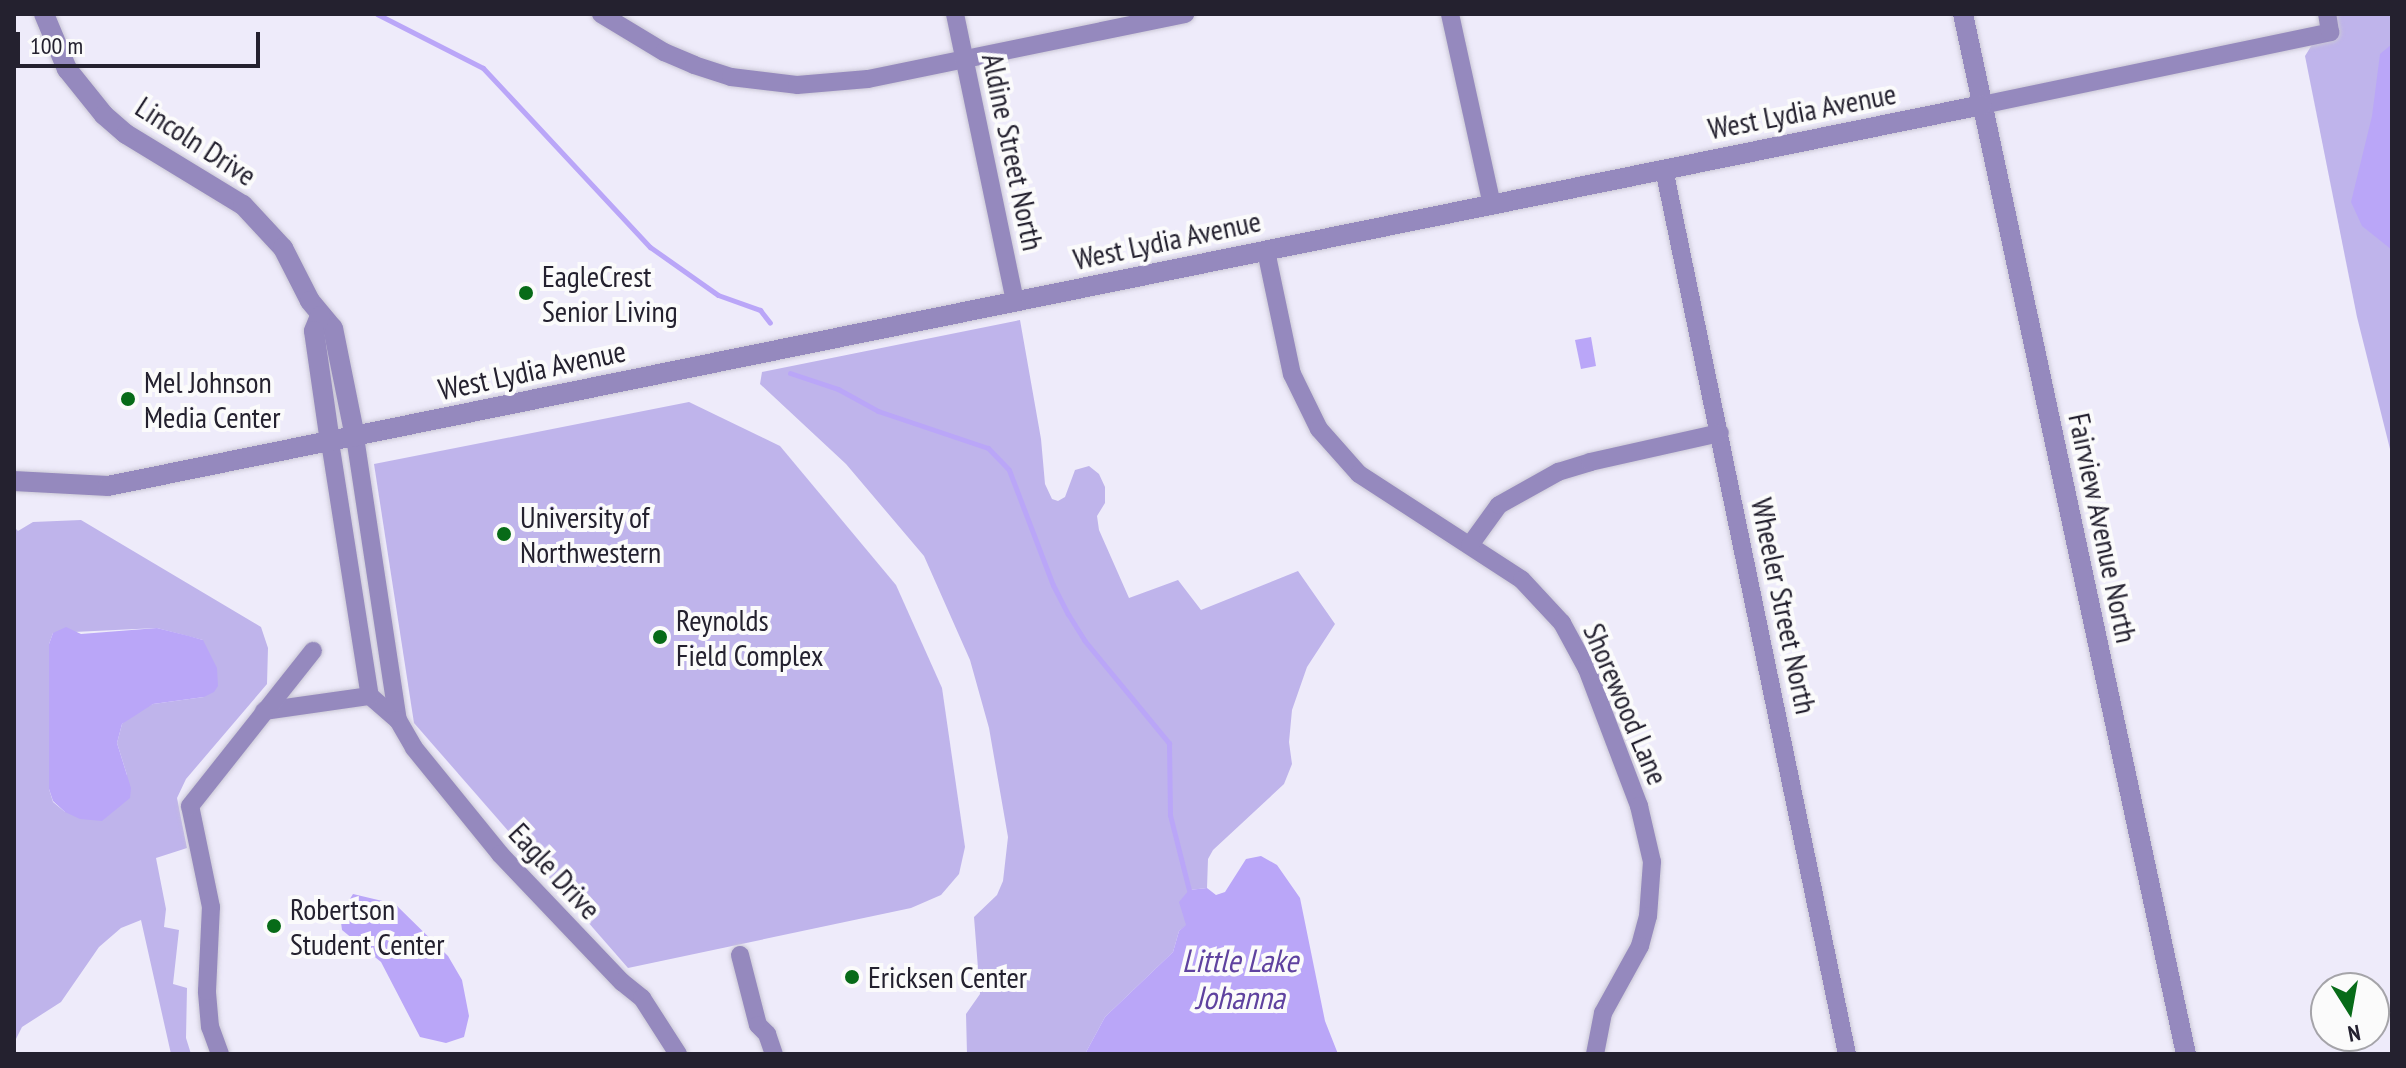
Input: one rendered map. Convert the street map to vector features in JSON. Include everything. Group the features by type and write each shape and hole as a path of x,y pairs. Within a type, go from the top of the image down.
{"street":[{"name":"Lincoln Drive","path":"44,14 67,69 104,115 136,141 243,205 265,225 288,255 320,316 333,328 355,437"},
{"path":"601,14 664,52 694,65 764,83 835,84 1185,14"},
{"name":"Aldine Street North","path":"955,14 1015,302"},
{"path":"1450,14 1492,205"},
{"name":"Fairview Avenue North","path":"1963,14 2186,1054"},
{"name":"West Lydia Avenue","path":"14,481 108,486 1982,105 2328,23"},
{"name":"Wheeler Street North","path":"1664,169 1847,1054"},
{"name":"Shorewood Lane","path":"1266,251 1292,374 1319,429 1359,474 1522,580 1562,623 1587,669 1647,832 1652,862 1648,916 1640,946 1603,1013 1595,1054"},
{"path":"264,711 370,696 314,331 320,316"},
{"path":"1470,545 1499,505 1558,472 1600,459 1720,433"},
{"name":"Eagle Drive","path":"355,437 398,720"},
{"path":"220,1054 210,1027 207,991 211,907 190,806 313,651"},
{"name":"Eagle Drive","path":"370,696 398,720 414,748 500,854 622,982 642,998 678,1054"},
{"path":"740,955 754,1015 774,1054"}],"shaded area":[{"path":"2331,14 2392,14 2392,457 2357,317 2305,56"},
{"path":"1020,320 1041,439 1045,484 1052,499 1058,501 1065,497 1075,470 1089,466 1099,474 1105,487 1105,503 1097,516 1099,530 1129,598 1178,580 1201,610 1298,571 1335,624 1307,667 1292,710 1289,742 1292,764 1284,784 1213,850 1208,859 1207,888 1189,890 1187,925 1179,931 1173,952 1105,1017 1085,1054 967,1054 966,1014 980,994 974,917 997,895 1003,881 1008,837 989,728 970,660 924,556 846,464 760,384 762,372"},
{"name":"Reynolds Field Complex","path":"689,402 780,446 896,585 942,688 965,847 959,874 941,895 911,908 628,968 414,723 374,464"},
{"path":"81,520 261,627 268,648 267,684 186,779 177,798 187,848 156,858 166,909 164,927 179,930 173,984 187,988 186,1038 191,1054 171,1054 141,920 121,928 99,947 61,1002 22,1027 14,1043 14,527 18,531 33,522","holes":["157,628 203,640 204,697 153,704 138,710 122,724 117,743 127,775 65,812 53,802 49,789 49,644 53,633"]}],"water":[{"path":"2392,44 2392,250 2362,226 2351,202 2372,116 2380,54"},
{"path":"1591,337 1596,366 1581,369 1575,340"},
{"path":"66,627 81,634 157,628 189,636 203,640 217,668 218,686 214,692 204,697 153,704 122,724 117,743 131,788 130,798 102,821 80,819 65,812 53,801 49,789 49,644 53,633"},
{"name":"Little Lake Johanna","path":"1261,856 1277,865 1300,898 1325,1021 1338,1054 1085,1054 1105,1017 1173,952 1179,931 1186,925 1179,902 1189,890 1207,888 1216,895 1225,892 1246,859"},
{"path":"353,894 395,904 448,956 462,980 469,1016 464,1037 446,1043 420,1037 381,962 342,930 340,915"}],"waterway":[{"path":"377,14 483,68 650,247 718,295 760,310 770,323"},
{"path":"790,373 838,389 878,411 988,448 1009,470 1053,585 1068,614 1084,640 1169,743 1170,815 1189,890"}],"place":[{"name":"EagleCrest Senior Living","path":"526,293"},
{"name":"Mel Johnson Media Center","path":"128,399"},
{"name":"University of Northwestern","path":"504,534"},
{"name":"Reynolds Field Complex","path":"660,637"},
{"name":"Robertson Student Center","path":"274,926"},
{"name":"Ericksen Center","path":"852,977"}]}
